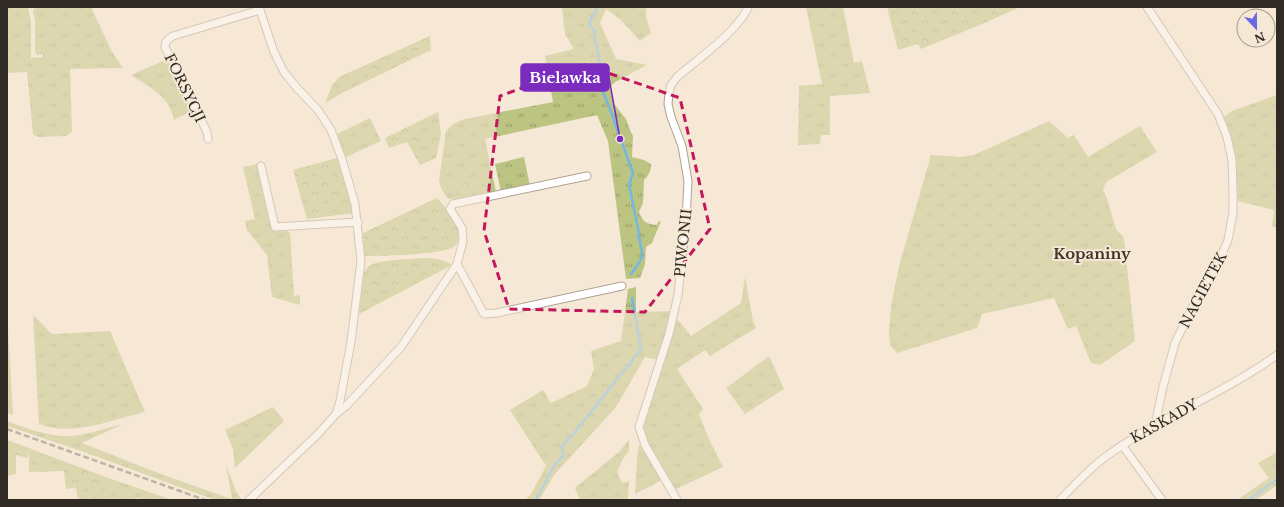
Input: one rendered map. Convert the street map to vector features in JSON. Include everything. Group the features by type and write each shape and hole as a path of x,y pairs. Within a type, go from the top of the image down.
{"street":[{"name":"PIWONII","path":"677,500 645,445 639,427 670,334 676,310 686,220 688,181 682,146 671,117 668,104 669,93 671,85 677,77 735,26 746,13 748,7"},
{"name":"NAGIETEK","path":"1147,7 1218,114 1227,137 1232,160 1233,191 1233,213 1228,240 1213,276 1192,308 1175,343 1163,387 1155,425"},
{"name":"FORSYCJI","path":"208,139 207,132 165,43 173,36 260,9"},
{"path":"260,9 274,52 284,72 318,110 331,130 355,204 361,261 351,342 336,414"},
{"path":"261,166 275,227 358,222"},
{"path":"249,500 318,434 336,414 346,406 401,347 457,264 463,241 462,228 450,209 453,204 587,176"},
{"path":"457,264 484,314 497,313 622,286"},
{"name":"KASKADY","path":"1060,500 1092,468 1122,445 1155,425 1232,384 1261,367 1277,355"},
{"path":"1122,445 1162,500"}],"highlighted area":[{"path":"585,65 680,98 710,229 645,312 509,309 484,231 500,96"}],"green space":[{"path":"7,7 28,7 31,22 31,58 43,57 43,54 37,55 35,52 34,9 40,7 91,7 112,52 123,68 70,69 72,132 66,136 38,137 33,134 27,72 7,73"},
{"path":"562,7 646,7 646,17 651,33 640,41 620,19 606,9 600,23 616,59 647,65 615,82 610,87 614,104 626,119 633,136 632,157 644,160 651,164 651,169 644,180 643,203 639,212 642,218 650,224 657,225 658,222 661,221 652,243 646,247 645,264 640,278 626,279 608,141 597,115 485,139 496,192 473,198 457,184 457,199 448,199 441,188 439,180 446,131 453,124 465,119 553,102 545,56 574,49 565,34"},
{"path":"806,7 843,7 854,63 862,61 870,93 830,96 830,135 821,135 820,144 798,145 799,86 822,84"},
{"path":"887,7 1020,7 921,49 918,44 898,50"},
{"path":"430,36 431,50 342,93 325,103 332,86 339,77"},
{"path":"168,59 193,110 174,120 172,112 163,98 131,75"},
{"path":"1277,95 1277,228 1272,226 1274,210 1238,201 1235,152 1224,117 1232,111"},
{"path":"438,112 441,134 436,158 420,165 407,142 389,148 385,138"},
{"path":"370,118 381,141 346,157 337,134"},
{"path":"1049,121 1068,138 1074,135 1088,157 1140,126 1157,152 1106,182 1103,190 1116,229 1124,238 1135,341 1100,365 1091,363 1076,326 1068,329 1054,298 982,314 977,328 897,353 890,345 889,332 891,307 899,266 931,155 960,157 974,155"},
{"path":"524,157 530,186 501,192 495,164"},
{"path":"337,158 345,178 354,213 307,219 293,170"},
{"path":"258,163 272,229 285,230 290,233 294,296 300,295 300,305 272,297 267,255 247,230 245,221 255,219 243,167"},
{"path":"468,183 473,198 457,199 457,184"},
{"path":"437,198 451,215 458,229 458,242 453,247 437,252 364,256 363,233"},
{"path":"427,258 443,260 452,265 359,314 364,272 368,267 379,262"},
{"path":"745,277 753,321 756,328 710,356 705,350 677,369 703,409 699,414 708,437 723,467 676,489 654,455 646,437 644,418 676,320 679,321 691,336 741,303"},
{"path":"636,287 636,312 672,311 658,360 645,357 616,407 555,474 539,500 525,500 531,494 546,466 510,410 543,390 551,403 587,386 594,369 591,351 621,341 628,289"},
{"path":"7,311 13,415 7,413"},
{"path":"33,315 52,334 110,331 145,412 105,423 79,428 52,428 39,424"},
{"path":"769,356 784,389 745,414 726,388"},
{"path":"273,407 284,421 235,468 233,449 225,430"},
{"path":"7,421 40,432 61,436 75,436 123,424 82,443 163,475 232,499 226,465 236,491 242,500 215,500 84,452 7,426"},
{"path":"7,440 29,448 28,458 16,455 16,474 7,476"},
{"path":"629,440 629,451 623,459 617,472 622,483 629,481 628,500 580,500 575,488 619,452"},
{"path":"639,444 662,480 635,494 637,460"},
{"path":"29,448 103,476 107,500 78,500 76,488 66,489 64,471 29,472"},
{"path":"1277,452 1277,485 1256,500 1237,500 1269,478 1258,463"},
{"path":"103,476 172,500 145,500 137,498 137,500 107,500"}],"waterway":[{"path":"597,7 589,25 595,31 595,40 599,57 601,87 633,173 629,185 642,256 631,274"},
{"path":"536,500 555,464 563,456 562,446 571,437 641,349 632,298"},
{"path":"1249,500 1277,479"}],"railway":[{"path":"7,429 205,500"}],"place":[{"name":"Bielawka","path":"620,139"}],"district":[{"name":"Kopaniny","path":"1092,254"}]}
